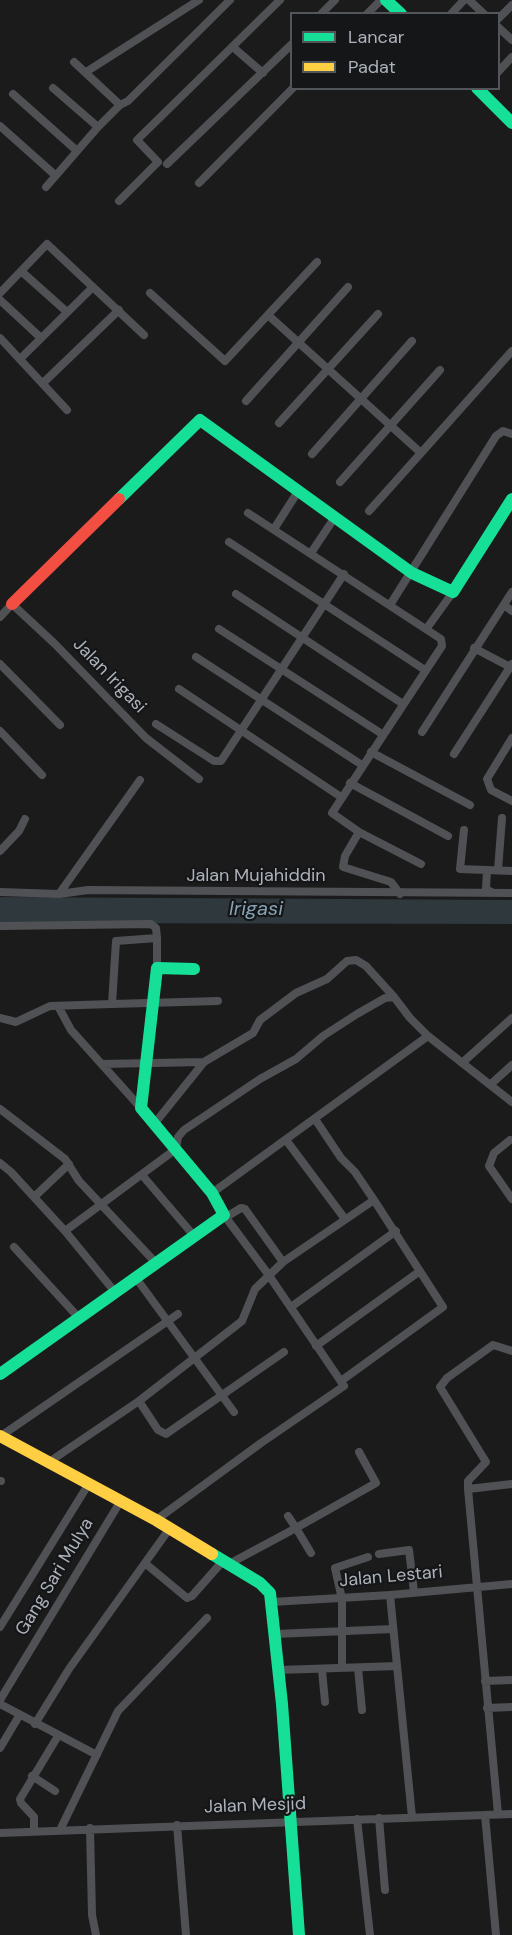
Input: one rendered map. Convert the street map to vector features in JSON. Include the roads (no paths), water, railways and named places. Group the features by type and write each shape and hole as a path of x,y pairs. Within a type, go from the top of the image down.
{"street":[{"path":"86,72 199,0"},
{"path":"46,187 98,127 120,105 129,101 230,0"},
{"path":"119,201 158,162 137,140 234,48 279,0"},
{"path":"323,12 335,0"},
{"path":"369,12 381,0"},
{"path":"386,0 398,12"},
{"path":"454,12 464,0"},
{"path":"469,0 482,12"},
{"path":"500,17 512,5"},
{"path":"500,29 512,40"},
{"path":"167,164 290,45"},
{"path":"234,48 263,73"},
{"path":"500,70 512,57"},
{"path":"74,62 120,105"},
{"path":"52,88 98,127"},
{"path":"199,183 291,90"},
{"path":"481,90 512,123"},
{"path":"13,94 76,150"},
{"path":"0,126 55,175"},
{"path":"0,293 46,244 144,335"},
{"path":"150,293 225,361 317,262"},
{"path":"21,271 68,312"},
{"path":"20,359 93,287"},
{"path":"246,401 348,287"},
{"path":"0,300 41,338"},
{"path":"43,383 119,310"},
{"path":"279,423 378,314"},
{"path":"268,315 421,453"},
{"path":"0,338 68,411"},
{"path":"312,454 412,341"},
{"path":"369,511 512,351"},
{"path":"340,482 440,370"},
{"path":"0,617 197,421 206,422 297,493 335,517 412,573 433,585 453,592"},
{"path":"390,604 412,573 438,525 496,436 503,431 512,434"},
{"path":"273,529 297,493"},
{"path":"427,628 453,592 512,499"},
{"path":"248,513 427,628 442,642 332,813 358,832 421,864"},
{"path":"311,553 335,517"},
{"path":"229,542 425,670"},
{"path":"156,724 217,762 225,758 344,574"},
{"path":"422,732 512,592"},
{"path":"236,594 403,704"},
{"name":"Jalan Irigasi","path":"12,604 55,644 146,738 199,779"},
{"path":"504,605 512,611"},
{"path":"219,629 280,671 382,734"},
{"path":"454,754 511,666 474,648"},
{"path":"196,657 260,701 362,765"},
{"path":"0,664 60,725"},
{"path":"179,689 341,797"},
{"path":"0,731 42,775"},
{"path":"512,738 508,752 487,779 488,787 512,801"},
{"path":"370,752 470,805"},
{"path":"59,894 140,780"},
{"path":"350,783 448,836"},
{"path":"498,870 502,818"},
{"path":"0,851 20,831 25,819"},
{"path":"464,830 460,869 512,871"},
{"path":"358,832 345,856 343,867 391,882 397,886 400,894"},
{"path":"487,870 486,889 494,893"},
{"name":"Jalan Mujahiddin","path":"0,892 59,894 88,890 512,893"},
{"path":"0,926 151,924 156,928 157,968 141,1108"},
{"path":"112,1004 115,942 120,939 157,938"},
{"path":"155,1123 204,1062 253,1033 260,1020 296,993 327,979 346,961 356,960 366,966 428,1036 512,1102"},
{"path":"157,968 194,969"},
{"path":"65,1231 176,1149 178,1137 193,1124 260,1079 296,1059 323,1036 379,1000 394,997"},
{"path":"0,1018 16,1022 50,1006 153,1001 218,1001"},
{"path":"58,1006 71,1030 155,1123 212,1193 225,1216 268,1274 344,1386 156,1520"},
{"path":"462,1063 512,1018"},
{"path":"212,1193 428,1036"},
{"path":"102,1064 204,1062"},
{"path":"491,1084 512,1065"},
{"path":"0,1109 69,1164 79,1181 156,1263"},
{"path":"315,1119 396,1231 443,1307 341,1381"},
{"path":"286,1140 345,1219"},
{"path":"511,1141 494,1153 489,1166 512,1199"},
{"path":"0,1163 65,1231 116,1292"},
{"path":"34,1197 69,1164"},
{"path":"142,1175 195,1237"},
{"path":"49,1462 139,1401 239,1325 252,1294 268,1274 374,1200"},
{"path":"0,1374 156,1263 225,1216 241,1208 245,1209 283,1262"},
{"path":"291,1307 396,1231"},
{"path":"14,1247 80,1318"},
{"path":"316,1346 420,1271"},
{"path":"136,1278 234,1412"},
{"path":"178,1314 0,1436 156,1520 224,1564 265,1587 272,1602 279,1670 299,1935"},
{"path":"498,1814 468,1489 468,1481 486,1462 440,1387 447,1378 493,1345 512,1351"},
{"path":"139,1401 158,1430 166,1434 284,1353"},
{"path":"146,1564 187,1598 192,1596 224,1564 375,1485 376,1481 359,1452"},
{"path":"468,1489 512,1484"},
{"path":"0,1627 88,1485"},
{"name":"Gang Sari Mulya","path":"0,1702 120,1502"},
{"path":"288,1516 311,1553"},
{"path":"34,1724 82,1650 170,1528"},
{"path":"379,1554 409,1550 414,1592"},
{"path":"342,1668 342,1599 333,1569 368,1557"},
{"name":"Jalan Lestari","path":"272,1602 342,1599 512,1584"},
{"path":"390,1595 412,1817"},
{"path":"60,1830 118,1711 207,1618"},
{"path":"275,1634 393,1629"},
{"path":"279,1670 397,1666"},
{"path":"358,1668 362,1710"},
{"path":"322,1670 325,1701"},
{"path":"485,1681 512,1680"},
{"path":"0,1702 19,1716 97,1755"},
{"path":"487,1708 512,1707"},
{"path":"0,1748 19,1716"},
{"path":"34,1831 34,1817 20,1799 58,1736"},
{"path":"32,1776 56,1791"},
{"name":"Jalan Mesjid","path":"0,1833 512,1814"},
{"path":"485,1815 496,1935"},
{"path":"379,1818 385,1890"},
{"path":"357,1819 370,1935"},
{"path":"177,1825 186,1935"},
{"path":"90,1828 92,1915 96,1935"}],"water":[{"name":"Irigasi","path":"0,897 512,900 512,924 0,923"}]}
